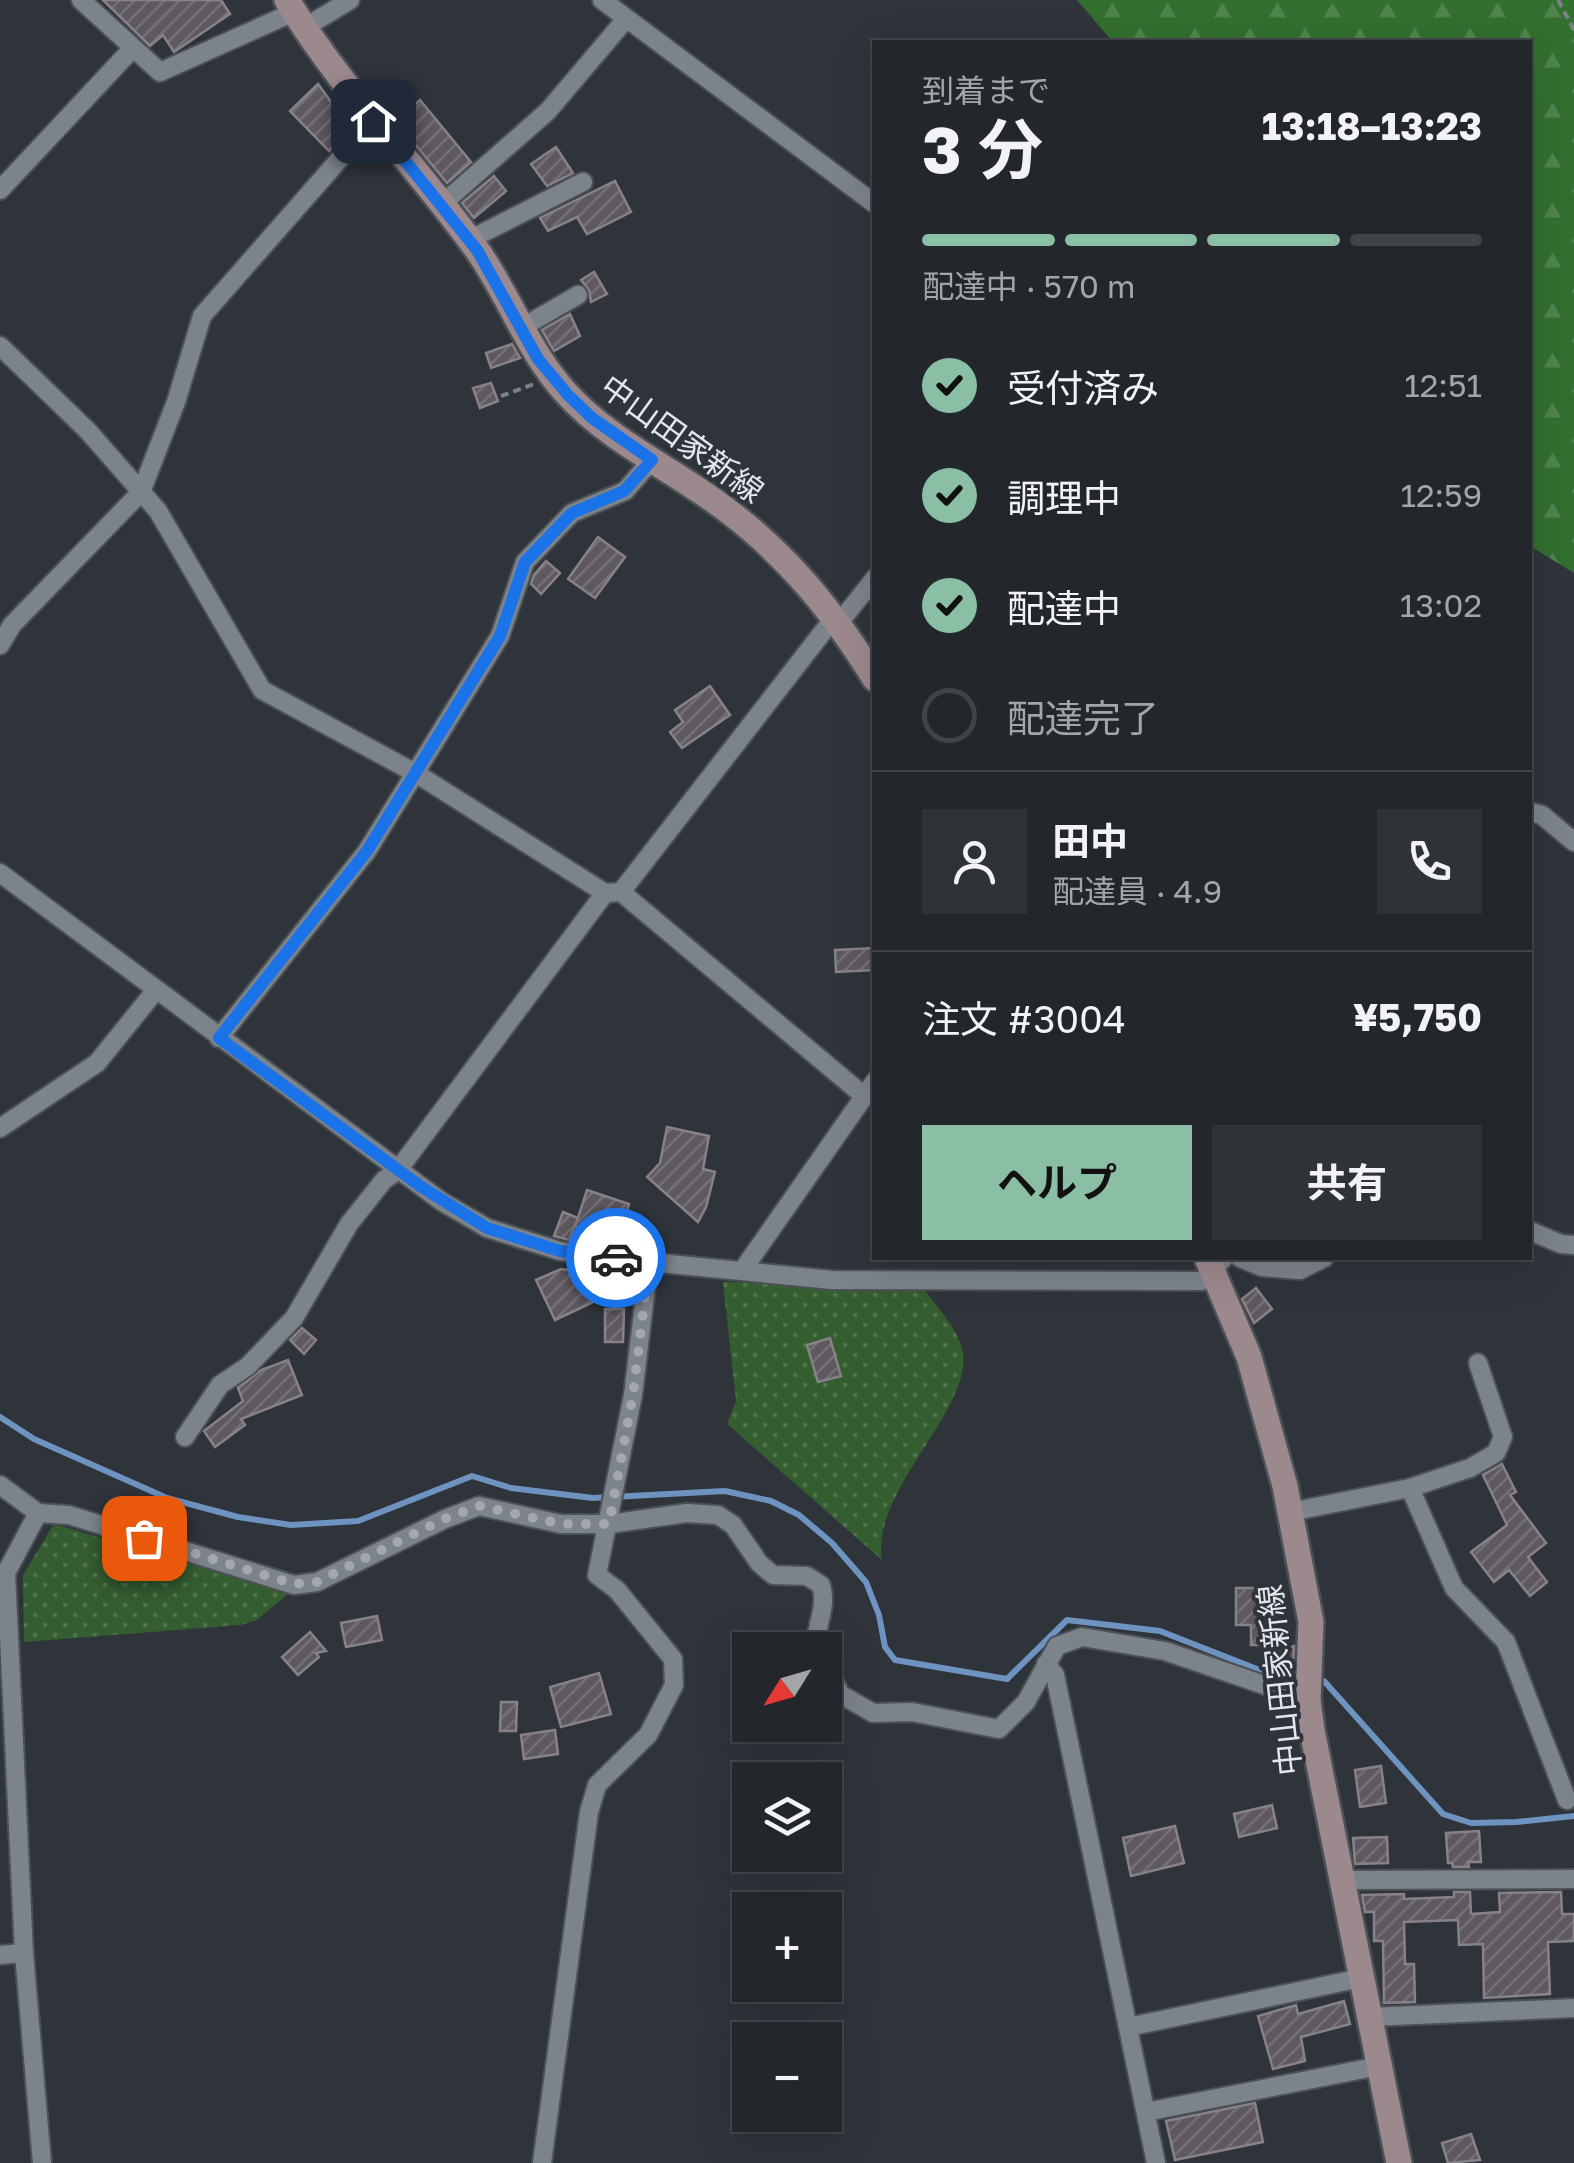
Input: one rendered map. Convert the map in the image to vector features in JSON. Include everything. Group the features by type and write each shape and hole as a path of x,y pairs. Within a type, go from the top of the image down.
{"main road":[{"name":"中山田家新線","path":"295,13 373,121 469,240 553,377 592,418 719,504 776,548 839,623 872,674"},
{"name":"中山田家新線","path":"1214,1262 1270,1426 1290,1512 1312,1622 1308,1700 1399,2163"}],"street":[{"path":"81,0 160,72 295,13 350,0"},
{"path":"602,0 872,202"},
{"path":"442,206 548,112 626,19"},
{"path":"0,190 132,48"},
{"path":"0,645 12,624 140,492 176,402 202,316 373,121"},
{"path":"469,240 583,182"},
{"path":"521,328 578,295"},
{"path":"0,346 88,432 158,511 262,690 416,774 613,892 869,1088 742,1271"},
{"path":"219,1038 367,851 500,636 525,562 572,513 624,491 652,460"},
{"path":"185,1436 220,1385 248,1366 294,1318 349,1224 384,1180 398,1170 613,892 826,628 839,623 872,582"},
{"path":"1532,813 1574,842"},
{"path":"0,873 398,1170 487,1228 560,1251 832,1280 1202,1282 1214,1262"},
{"path":"0,1128 97,1063 156,990"},
{"path":"1532,1232 1561,1244 1574,1244"},
{"path":"1245,1260 1262,1267 1300,1270 1320,1260"},
{"path":"542,2163 589,1812 597,1785 648,1734 674,1684 673,1659 618,1590 597,1575 633,1395 649,1262"},
{"path":"1290,1512 1410,1488 1470,1468 1496,1452 1504,1437 1478,1363"},
{"path":"0,1485 38,1513 69,1515 294,1584 317,1582 444,1519 480,1506 561,1524 609,1524 687,1513 718,1515 732,1525 758,1563 773,1575 807,1576 821,1584 826,1600 818,1632"},
{"path":"1410,1488 1454,1588 1506,1642 1567,1800"},
{"path":"38,1513 6,1573 24,1954 42,2163"},
{"path":"842,1695 873,1712 912,1712 999,1729 1026,1702 1057,1646 1082,1636 1165,1651 1308,1700"},
{"path":"1046,1664 1054,1675 1156,2163"},
{"path":"1342,1880 1574,1880"},
{"path":"0,1955 24,1954"},
{"path":"1128,2028 1361,1978"},
{"path":"1370,2018 1574,2008"},
{"path":"1146,2112 1379,2066"}],"path":[{"path":"1558,0 1574,30"},
{"path":"501,396 553,377"}],"green space":[{"path":"1077,0 1574,0 1574,573 1532,547 1532,40 1111,40"},
{"path":"723,1282 922,1286 954,1330 961,1345 963,1368 942,1420 892,1504 883,1532 882,1560 727,1424 736,1401"},
{"path":"54,1524 289,1593 257,1620 241,1625 24,1642 23,1575"}],"building":[{"path":"103,0 221,0 230,14 174,52 163,35 150,46"},
{"path":"318,84 350,128 329,151 290,111"},
{"path":"420,100 471,162 447,183 396,121"},
{"path":"556,147 573,173 547,186 531,164"},
{"path":"494,176 506,191 474,218 462,203"},
{"path":"615,181 631,212 587,234 577,217 548,231 540,218"},
{"path":"594,272 607,294 591,302 589,290 581,280"},
{"path":"570,314 580,336 554,351 542,330"},
{"path":"512,344 520,358 491,368 486,353"},
{"path":"491,383 498,401 480,408 473,388"},
{"path":"598,537 625,557 595,598 568,579"},
{"path":"546,561 560,573 541,594 531,584"},
{"path":"710,686 730,715 682,748 670,732 683,722 675,710"},
{"path":"872,948 872,970 836,972 835,950"},
{"path":"667,1127 709,1136 703,1169 715,1172 698,1222 647,1177 660,1163"},
{"path":"587,1190 629,1204 618,1241 575,1227"},
{"path":"563,1212 578,1218 569,1240 554,1236"},
{"path":"561,1269 600,1275 598,1287 624,1283 625,1287 555,1320 536,1280"},
{"path":"1256,1288 1272,1309 1254,1323 1242,1299"},
{"path":"605,1309 624,1309 623,1342 605,1342"},
{"path":"302,1328 316,1340 304,1354 290,1340"},
{"path":"830,1338 841,1376 818,1382 807,1345"},
{"path":"288,1360 302,1395 241,1419 245,1425 215,1447 204,1431 243,1401 238,1388 261,1370"},
{"path":"1502,1464 1516,1492 1510,1495 1546,1543 1528,1557 1547,1582 1530,1596 1509,1570 1494,1582 1471,1552 1507,1525 1483,1475"},
{"path":"1236,1588 1272,1588 1271,1645 1251,1645 1251,1625 1236,1625"},
{"path":"377,1616 382,1640 346,1647 341,1623"},
{"path":"310,1632 326,1651 316,1653 319,1657 298,1675 282,1657"},
{"path":"1294,1646 1293,1668 1277,1669 1276,1647"},
{"path":"599,1673 611,1714 561,1727 550,1687"},
{"path":"501,1702 517,1702 516,1731 500,1731"},
{"path":"555,1730 558,1754 524,1759 521,1735"},
{"path":"1381,1766 1386,1803 1360,1807 1355,1770"},
{"path":"1272,1805 1277,1828 1239,1837 1234,1814"},
{"path":"1175,1826 1184,1863 1131,1876 1123,1838"},
{"path":"1479,1831 1481,1862 1468,1862 1469,1867 1448,1863 1446,1833"},
{"path":"1387,1837 1388,1863 1355,1864 1353,1838"},
{"path":"1454,1892 1470,1892 1471,1914 1500,1912 1499,1893 1561,1892 1562,1914 1574,1914 1574,1941 1548,1942 1550,1994 1484,1998 1483,1944 1459,1945 1458,1920 1404,1922 1405,1964 1414,1964 1415,2002 1384,2003 1383,1941 1374,1941 1374,1912 1365,1912 1362,1895 1404,1894 1404,1899 1454,1897"},
{"path":"1344,2001 1350,2024 1301,2037 1305,2061 1273,2069 1258,2016 1296,2005 1298,2014"},
{"path":"1255,2103 1263,2142 1175,2160 1166,2121"},
{"path":"1471,2134 1480,2160 1448,2163 1442,2143"}],"waterway":[{"path":"0,1417 34,1439 167,1498 238,1517 291,1525 358,1521 472,1476 511,1488 593,1498 725,1491 771,1501 799,1515 832,1543 866,1582 879,1615 885,1647 895,1660 1007,1679 1067,1620 1160,1631 1285,1680 1302,1681"},
{"path":"1314,1681 1324,1681 1443,1814 1471,1823 1574,1816"}],"way so far":[{"path":"144,1538 294,1584 317,1582 444,1519 480,1506 561,1524 609,1524 633,1395 649,1262 616,1258"}],"route":[{"path":"373,121 477,250 538,359 592,418 652,460 624,491 572,513 525,562 500,636 367,851 219,1038 442,1202 487,1228 560,1251 616,1258"}]}
